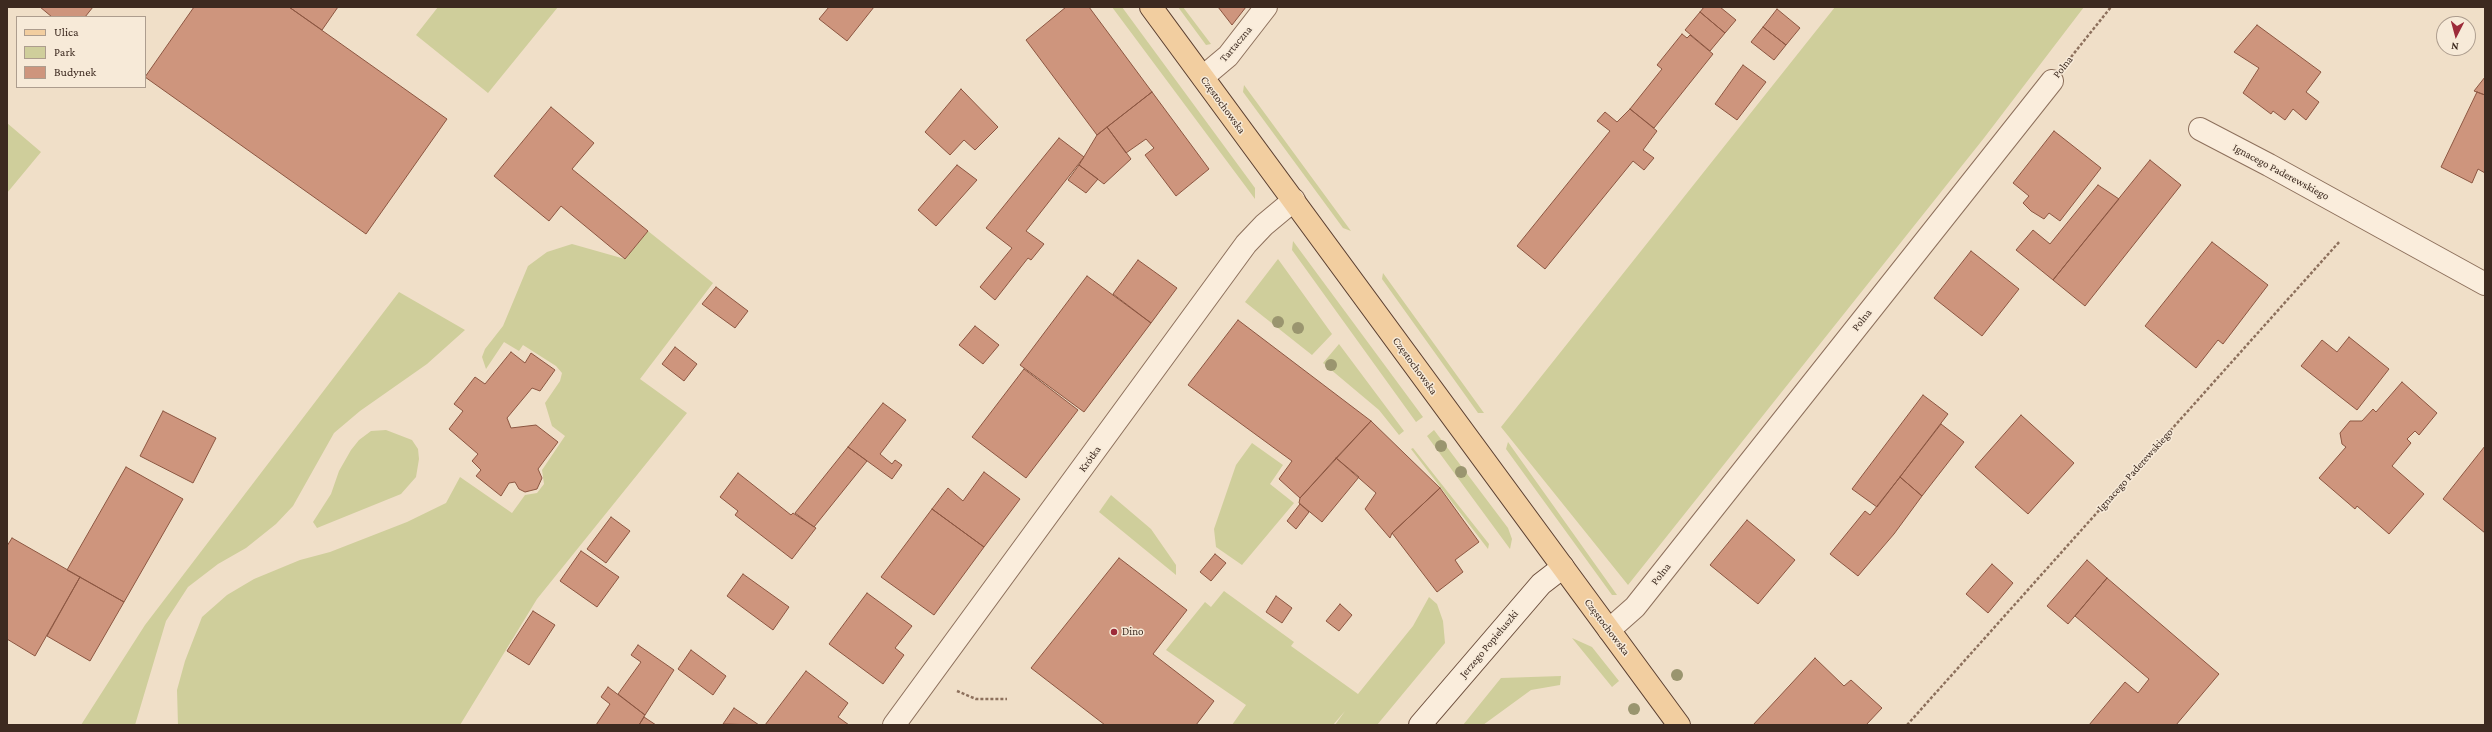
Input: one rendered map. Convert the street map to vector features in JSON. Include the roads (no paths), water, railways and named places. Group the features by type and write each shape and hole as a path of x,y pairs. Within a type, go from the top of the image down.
{"main road":[{"name":"Częstochowska","path":"1151,7 1679,725"}],"street":[{"name":"Tartaczna","path":"1203,77 1228,56 1266,7"},
{"name":"Polna","path":"1610,630 1635,607 2052,81"},
{"name":"Ignacego Paderewskiego","path":"2200,129 2485,284"},
{"name":"Krótka","path":"894,725 1246,244 1264,225 1294,200"},
{"name":"Jerzego Popiełuszki","path":"1420,725 1541,584 1563,568"}],"place":[{"name":"Dino","path":"1114,632"}]}
